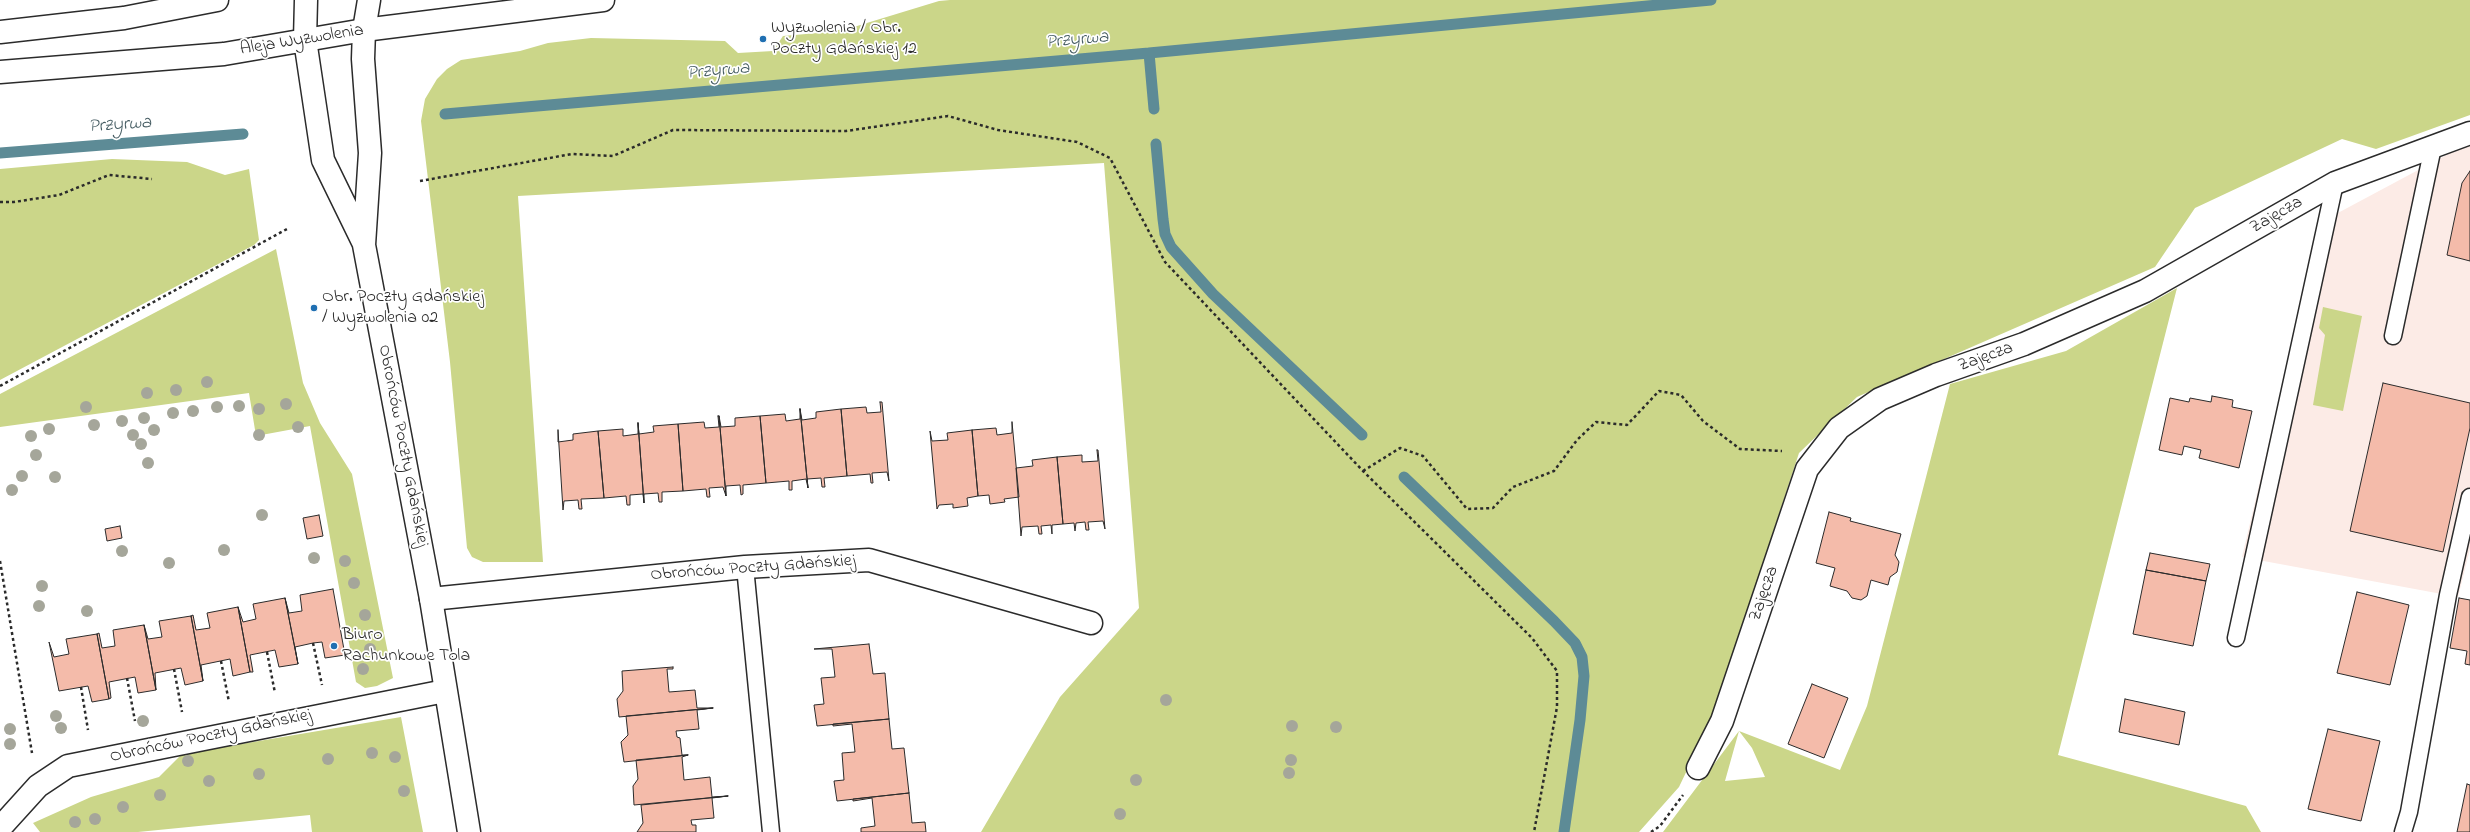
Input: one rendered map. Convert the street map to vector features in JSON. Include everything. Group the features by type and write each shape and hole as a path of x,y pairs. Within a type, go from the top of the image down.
{"street":[{"path":"0,32 124,18 217,0"},
{"name":"Obrońców Poczty Gdańskiej","path":"306,0 305,40 322,160 364,245"},
{"name":"Obrońców Poczty Gdańskiej","path":"369,0 364,30 363,59 370,153 364,245 431,599 469,832"},
{"name":"Aleja Wyzwolenia","path":"0,72 204,56 364,30 603,0"},
{"name":"Zajęcza","path":"1698,768 1722,721 1807,469 1839,428 1880,400 1936,375 2024,344 2145,291 2335,183 2470,133"},
{"name":"Obrońców Poczty Gdańskiej","path":"431,599 745,567 869,560 1091,623"},
{"name":"Obrońców Poczty Gdańskiej","path":"0,828 38,786 68,766 445,691"}],"lane":[{"path":"2393,336 2433,147"},
{"path":"2236,638 2335,183"},
{"path":"2403,832 2409,812 2448,595 2470,497"},
{"path":"745,567 771,832"}],"path":[{"path":"420,181 572,154 614,156 673,130 846,131 948,116 998,130 1077,142 1110,158 1165,262 1363,471 1532,638 1557,671 1557,707 1534,832"},
{"path":"0,202 14,202 59,194 109,175 152,179"},
{"path":"0,386 287,229"},
{"path":"1363,471 1400,448 1423,456 1467,509 1493,508 1513,487 1554,471 1577,440 1596,422 1627,425 1659,391 1682,395 1703,421 1740,449 1780,451 1824,447"},
{"path":"0,561 33,759"},
{"path":"313,643 322,690"},
{"path":"267,652 276,698"},
{"path":"221,661 230,707"},
{"path":"174,670 183,716"},
{"path":"127,678 136,725"},
{"path":"81,687 89,734"},
{"path":"1651,832 1660,826 1690,786 1698,768"}],"shaded area":[{"path":"2470,146 2470,549 2458,597 2242,557 2321,222 2450,153"}],"green space":[{"path":"2470,0 2470,115 2376,149 2342,139 2195,208 2155,267 1857,397 1799,453 1712,718 1679,787 1639,832 981,832 1060,697 1139,608 1104,163 518,196 543,562 483,562 472,557 467,548 450,362 421,121 425,99 437,79 447,69 461,60 520,51 548,43 591,38 725,41 738,53 773,51 783,36 829,32 857,26 939,1"},
{"path":"112,159 187,162 225,175 249,169 259,240 254,245 0,380 0,169"},
{"path":"276,249 303,383 320,423 352,474 393,678 377,686 365,688 356,682 310,426 256,436 249,393 0,427 0,394"},
{"path":"2177,288 2058,755 2246,806 2261,832 1663,832 1739,731 1840,770 1867,706 1950,384 2066,351","holes":["1739,731 1752,748 1765,777 1725,781"]},
{"path":"2323,307 2362,316 2343,411 2313,405 2325,335 2319,328"},
{"path":"401,717 423,832 312,832 310,815 138,832 40,832 33,823 91,797 159,777 182,754"}],"building":[{"path":"2470,171 2470,261 2447,255 2462,183"},
{"path":"2383,383 2470,403 2470,428 2443,552 2350,531"},
{"path":"2212,396 2233,400 2232,407 2252,411 2239,468 2199,458 2201,450 2184,446 2182,455 2159,450 2170,398 2189,402 2190,398 2211,402"},
{"path":"880,402 882,402 889,481 887,472 872,473 873,483 871,483 870,474 847,476 841,409 866,407 867,413 881,412"},
{"path":"800,409 808,488 806,479 792,481 792,490 789,490 789,481 766,483 760,416 785,414 786,421 800,419"},
{"path":"800,409 802,420 816,418 816,412 841,409 847,476 824,478 825,487 822,487 821,478 807,479"},
{"path":"718,416 726,496 723,487 709,488 710,497 707,497 706,489 683,491 678,424 704,422 705,428 719,427"},
{"path":"719,416 721,427 735,426 735,418 760,416 766,483 743,485 743,494 741,495 740,485 726,486 726,496"},
{"path":"1012,422 1019,497 1004,499 1005,502 990,504 989,495 978,496 972,430 996,428 997,435 1012,433"},
{"path":"638,423 639,434 654,432 653,426 678,424 683,491 662,492 662,502 659,502 658,493 644,494 644,503"},
{"path":"638,423 644,503 643,494 630,495 630,505 627,505 626,496 604,498 598,431 623,429 623,436 638,434"},
{"path":"972,430 978,496 967,498 968,506 953,508 953,504 939,505 937,509 930,431 932,441 948,440 947,433"},
{"path":"598,431 604,498 581,499 582,509 579,509 578,500 564,501 563,510 559,442 573,440 573,434"},
{"path":"1097,450 1105,529 1103,521 1088,522 1089,530 1086,530 1085,522 1076,523 1075,531 1074,523 1063,524 1057,457 1082,455 1082,462 1098,461"},
{"path":"1057,457 1063,524 1052,525 1052,534 1051,525 1041,526 1042,534 1039,534 1038,526 1022,527 1021,536 1016,468 1033,466 1032,460"},
{"path":"1829,512 1851,518 1850,521 1901,534 1895,555 1899,562 1897,572 1890,577 1888,585 1871,580 1867,596 1861,600 1852,598 1847,591 1830,586 1835,568 1816,563"},
{"path":"319,515 323,536 307,539 303,518"},
{"path":"120,526 122,538 107,541 105,529"},
{"path":"2150,553 2210,564 2206,581 2146,570"},
{"path":"2146,570 2206,581 2193,646 2133,634"},
{"path":"333,589 345,655 325,658 322,642 313,643 295,647 298,664 285,598 289,613 302,611 300,595"},
{"path":"2357,592 2409,605 2390,685 2337,673"},
{"path":"285,598 298,664 279,667 275,650 250,655 253,672 250,672 238,607 243,622 256,619 253,604"},
{"path":"2459,598 2470,600 2470,665 2465,664 2467,651 2450,648"},
{"path":"238,607 250,672 233,676 230,659 201,665 203,681 191,616 193,615 196,630 210,628 207,613"},
{"path":"191,616 203,681 185,685 181,668 155,673 156,690 144,625 148,639 162,637 159,621"},
{"path":"144,625 156,690 138,693 135,677 109,682 111,698 109,699 97,634 99,633 102,648 115,646 113,630"},
{"path":"97,634 109,699 92,702 88,686 59,691 49,642 54,657 69,654 66,639"},
{"path":"869,644 873,674 885,673 889,719 817,726 814,705 824,704 821,678 835,677 832,649 814,649"},
{"path":"673,667 673,669 667,669 669,692 695,690 697,708 713,708 619,717 617,699 623,691 622,671"},
{"path":"1812,684 1848,698 1824,758 1788,744"},
{"path":"2125,699 2185,712 2179,745 2119,732"},
{"path":"713,708 697,710 699,729 676,731 677,737 680,738 682,755 688,755 624,762 621,742 628,735 626,716"},
{"path":"889,719 892,749 904,748 909,793 837,801 834,781 844,780 842,753 855,752 852,724 833,726 833,724"},
{"path":"2328,729 2380,741 2361,821 2308,809"},
{"path":"688,755 682,757 684,780 710,777 712,797 728,796 634,805 633,786 638,779 636,760"},
{"path":"2467,784 2470,785 2470,832 2457,832"},
{"path":"909,793 912,823 925,822 926,832 861,832 861,828 875,826 872,798 853,801 853,799"},
{"path":"728,796 712,798 714,818 691,820 692,825 696,825 696,832 637,832 643,823 641,805"}],"waterway":[{"name":"Przyrwa","path":"445,114 1149,53 1711,0"},
{"path":"1149,53 1154,109"},
{"name":"Przyrwa","path":"0,153 243,134"},
{"path":"1156,144 1165,234 1171,247 1213,294 1362,435"},
{"path":"1404,477 1554,621 1575,643 1582,657 1584,676 1580,720 1564,832"}],"place":[{"name":"Wyzwolenia / Obr. Poczty Gdańskiej 12","path":"763,39"},
{"name":"Obr. Poczty Gdańskiej / Wyzwolenia 02","path":"314,308"},
{"name":"Biuro Rachunkowe Tola","path":"334,646"}]}
